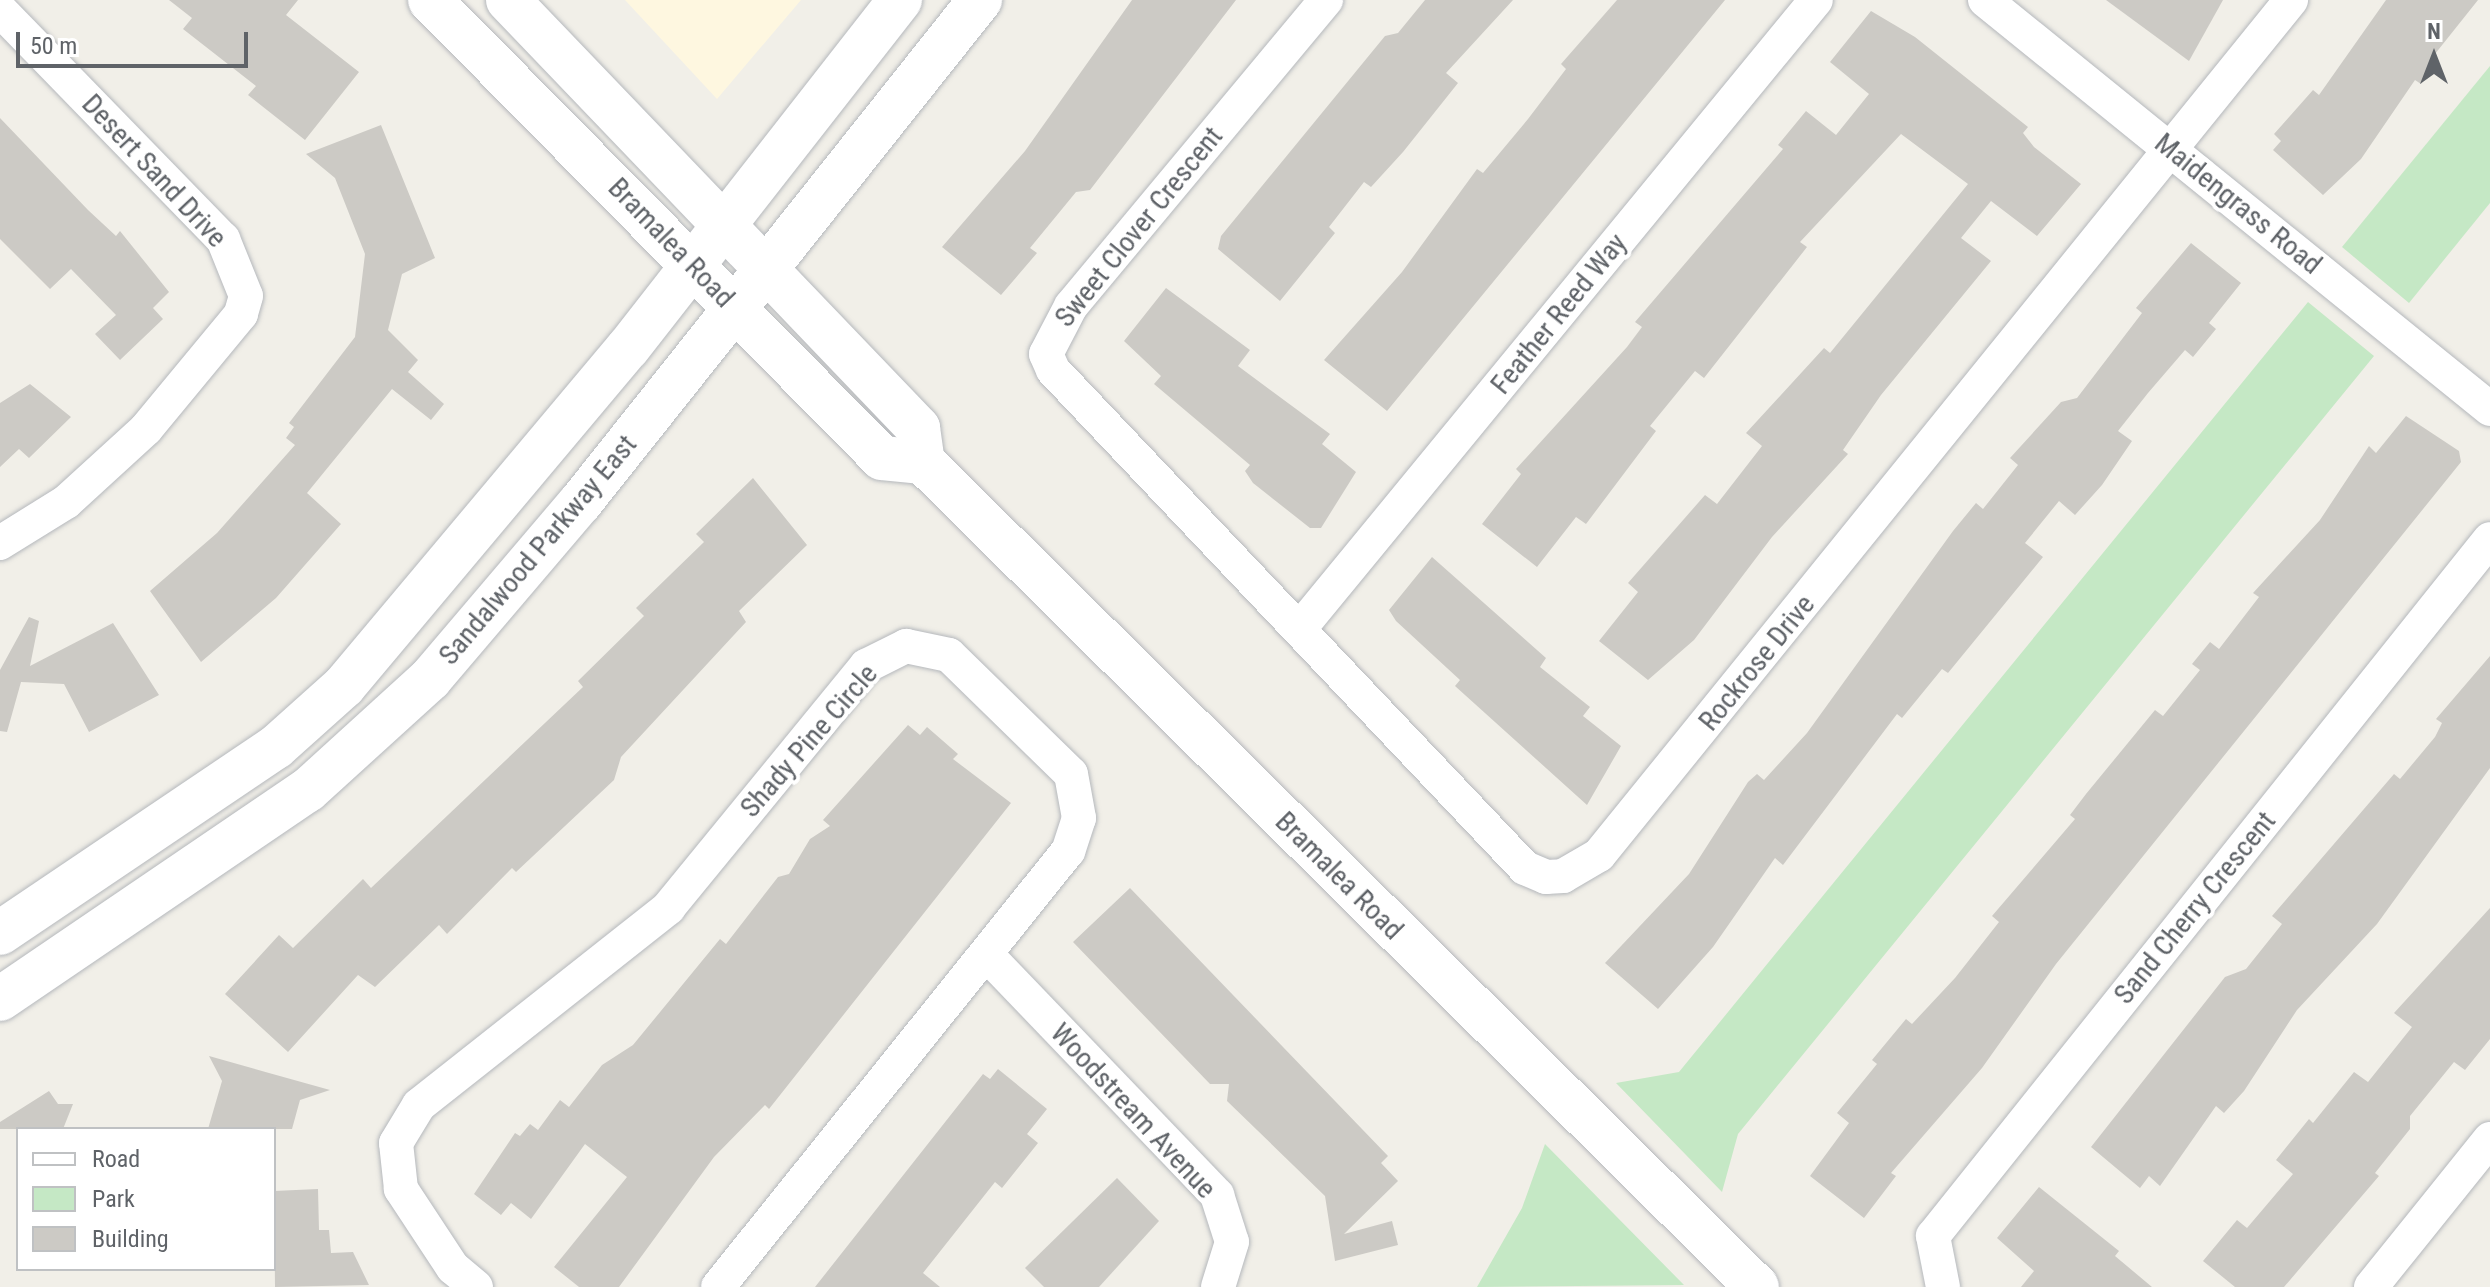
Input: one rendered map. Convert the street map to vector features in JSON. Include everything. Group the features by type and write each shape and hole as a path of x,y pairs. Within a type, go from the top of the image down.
{"main road":[{"name":"Bramalea Road","path":"430,0 882,458 923,462"},
{"name":"Bramalea Road","path":"508,0 918,428 923,462 1757,1287"},
{"name":"Sandalwood Parkway East","path":"0,933 276,747 344,686 690,264 900,0"},
{"name":"Sandalwood Parkway East","path":"0,999 308,790 380,727 580,503 980,0"}],"street":[{"name":"Sweet Clover Crescent","path":"1301,627 1053,370 1046,354 1071,306 1326,0"},
{"name":"Feather Reed Way","path":"1301,627 1816,0"},
{"name":"Maidengrass Road","path":"1985,0 2490,409"},
{"name":"Rockrose Drive","path":"1301,627 1525,868 1546,877 1574,871 1599,855 1763,657 2291,0"},
{"name":"Desert Sand Drive","path":"0,10 223,239 246,296 241,314 146,429 66,502 0,543"},
{"name":"Sand Cherry Crescent","path":"1943,1287 1933,1236 2490,539"},
{"name":"Shady Pine Circle","path":"476,1287 453,1268 401,1189 396,1143 419,1105 668,908 866,666 906,646 949,655 1071,774 1079,818 1068,851 718,1287"},
{"name":"Woodstream Avenue","path":"986,954 1217,1195 1232,1242 1218,1287"},
{"path":"2371,1287 2490,1139"}],"shaded area":[{"path":"625,0 801,0 717,99"}],"green space":[{"path":"2490,66 2490,203 2409,303 2342,247"},
{"path":"2308,302 2374,356 1738,1134 1722,1192 1616,1083 1679,1072"},
{"path":"1545,1144 1684,1285 1477,1287 1522,1208"}],"building":[{"path":"169,0 298,0 286,15 359,72 305,140 248,95 256,86 183,29 192,18"},
{"path":"1132,0 1236,0 1090,190 1076,192 1030,248 1037,253 1001,295 942,247 1025,151"},
{"path":"1425,0 1513,0 1446,73 1458,83 1371,187 1364,182 1329,227 1335,233 1280,301 1218,249 1221,236 1385,36 1398,33"},
{"path":"1617,0 1725,0 1387,411 1324,360 1402,272 1477,169 1483,173 1528,119 1566,69 1561,64"},
{"path":"2106,0 2223,0 2189,61"},
{"path":"2386,0 2478,0 2431,59 2437,64 2421,84 2415,80 2361,159 2323,195 2273,150 2281,141 2274,134 2313,90 2319,95"},
{"path":"1871,11 1915,37 2028,127 2023,133 2034,147 2081,184 2037,236 1991,201 1961,238 1991,261 1881,395 1843,450 1848,454 1772,537 1694,640 1648,680 1599,641 1638,592 1628,583 1705,495 1717,504 1762,446 1746,433 1824,348 1830,353 1968,184 1901,134 1800,242 1807,247 1704,378 1695,371 1650,426 1656,431 1586,524 1576,517 1537,567 1482,524 1521,474 1516,469 1627,347 1642,327 1635,322 1783,149 1778,145 1806,111 1836,135 1869,94 1830,62"},
{"path":"0,118 88,210 116,236 120,231 169,292 153,308 163,319 120,360 95,334 116,315 71,269 50,289 0,239"},
{"path":"381,125 435,258 402,274 388,330 418,360 408,372 444,404 431,420 392,389 307,493 341,524 276,598 201,662 150,591 217,533 295,445 286,438 294,427 289,423 355,337 365,254 335,178 306,154"},
{"path":"2191,243 2241,283 2209,323 2216,329 2193,357 2185,350 2118,431 2132,441 2102,485 2075,515 2059,501 2025,543 2043,557 1948,673 1942,669 1902,718 1897,714 1783,865 1775,858 1713,947 1658,1009 1605,963 1689,874 1748,782 1757,774 1764,780 1807,733 1953,531 1976,503 1983,509 2018,465 2010,458 2061,402 2077,398 2142,313 2136,308"},
{"path":"1166,288 1250,350 1238,366 1330,434 1322,444 1356,472 1321,528 1310,528 1253,483 1245,471 1250,465 1154,384 1161,376 1124,341"},
{"path":"30,384 71,417 29,458 19,449 0,467 0,403"},
{"path":"2406,416 2459,451 2461,462 2056,964 1982,1068 1891,1173 1896,1176 1864,1218 1810,1176 1849,1123 1837,1113 1877,1064 1872,1060 1906,1019 1912,1024 1955,978 1999,922 1992,916 2075,819 2070,815 2086,794 2155,710 2163,716 2200,670 2192,664 2210,642 2219,649 2259,597 2253,593 2320,520 2369,446 2376,453"},
{"path":"753,478 807,545 739,611 746,622 621,757 614,780 516,872 512,868 447,934 439,925 375,987 358,975 288,1052 225,994 279,935 293,948 363,879 371,888 583,687 578,681 644,616 636,608 704,542 696,534"},
{"path":"1432,557 1546,658 1540,667 1590,707 1583,716 1621,746 1587,805 1455,686 1460,680 1396,621 1389,610"},
{"path":"29,617 39,621 30,666 113,623 159,695 89,732 64,684 21,682 7,732 0,731 0,670"},
{"path":"2490,656 2490,768 2377,924 2297,1010 2244,1091 2224,1113 2216,1106 2160,1186 2149,1176 2140,1188 2091,1147 2225,977 2246,969 2282,924 2272,916 2394,774 2400,779 2435,737 2442,723 2436,719"},
{"path":"908,725 920,735 927,727 958,754 953,759 1011,803 769,1109 765,1105 714,1157 619,1287 579,1287 554,1267 627,1177 585,1144 531,1219 511,1203 501,1215 474,1194 515,1133 520,1136 530,1124 538,1130 560,1100 569,1107 602,1065 633,1045 720,939 726,944 778,877 789,874 810,839 830,826 823,820"},
{"path":"1130,888 1388,1156 1381,1163 1398,1181 1344,1234 1392,1221 1398,1245 1335,1261 1325,1196 1227,1101 1229,1084 1210,1084 1073,942"},
{"path":"2490,908 2490,1039 2465,1070 2454,1062 2410,1116 2410,1129 2375,1173 2379,1176 2284,1287 2235,1287 2203,1261 2237,1220 2247,1228 2293,1174 2276,1160 2309,1119 2313,1123 2354,1072 2368,1082 2412,1027 2394,1013"},
{"path":"209,1056 330,1090 300,1100 292,1129 209,1127 222,1081"},
{"path":"998,1069 1047,1109 1027,1134 1038,1143 1002,1188 995,1182 923,1273 940,1287 815,1287 983,1074 990,1079"},
{"path":"49,1091 58,1104 73,1104 64,1127 0,1129 0,1122"},
{"path":"1117,1178 1159,1221 1099,1287 1044,1287 1025,1268"},
{"path":"2039,1187 2119,1251 2115,1256 2152,1287 2021,1287 2034,1271 1997,1238"},
{"path":"318,1189 319,1230 329,1230 331,1253 353,1252 369,1285 275,1287 276,1191"}]}
